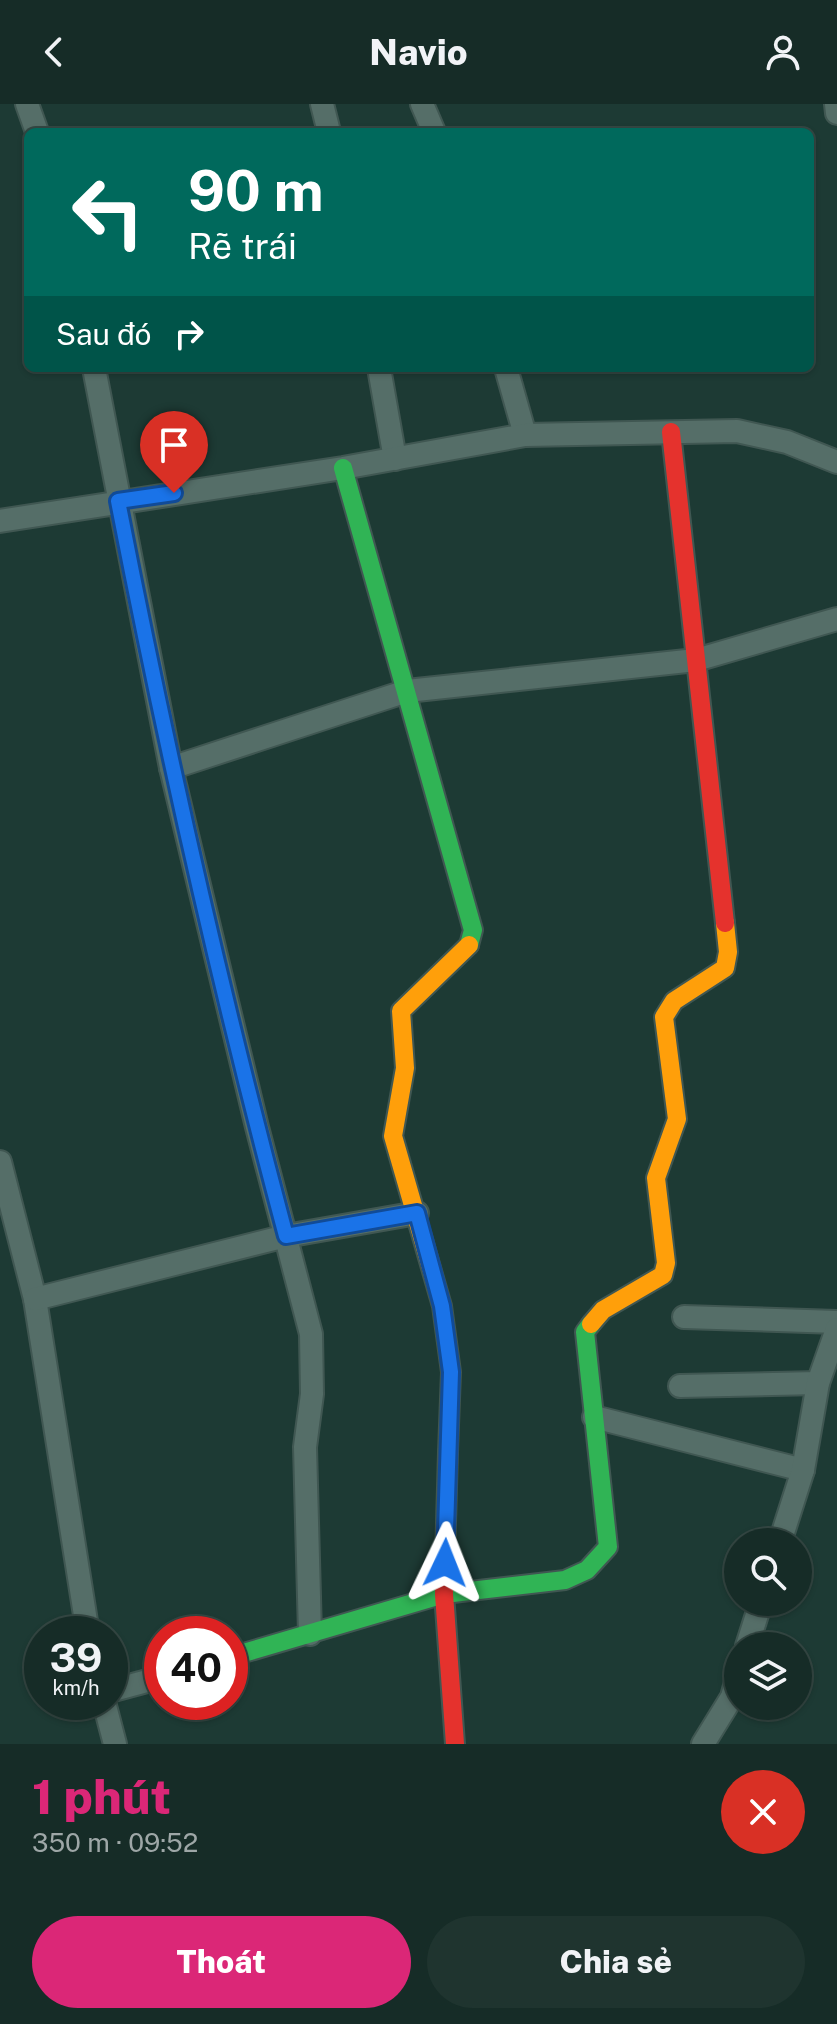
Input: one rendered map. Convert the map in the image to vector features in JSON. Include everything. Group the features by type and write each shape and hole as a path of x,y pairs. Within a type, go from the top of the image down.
{"street":[{"path":"27,104 36,128"},
{"path":"322,104 328,128"},
{"path":"422,104 432,128"},
{"path":"836,104 837,113"},
{"path":"95,372 171,768 311,1334 312,1394 305,1447 310,1634"},
{"path":"380,372 395,459"},
{"path":"507,372 525,435"},
{"path":"0,521 343,468 525,435 737,431 787,442 837,462"},
{"path":"248,1652 444,1594 544,1585 587,1570 608,1547 585,1332 603,1310 663,1275 666,1263 656,1178 677,1119 665,1010 720,972 727,962 671,432"},
{"path":"343,468 473,930 468,950 401,1011 405,1068 393,1120 393,1136 442,1306 451,1372 444,1594 455,1744"},
{"path":"171,768 407,691 696,660 837,619"},
{"path":"0,1162 35,1299 85,1616"},
{"path":"35,1299 286,1236 417,1213"},
{"path":"684,1317 837,1322"},
{"path":"784,1528 803,1470 818,1383 837,1329"},
{"path":"680,1386 818,1383"},
{"path":"594,1417 803,1470"},
{"path":"703,1744 724,1710"},
{"path":"109,1720 115,1744"}],"traffic: fast":[{"path":"343,468 473,930 469,945"},
{"path":"248,1652 444,1594 565,1580 587,1570 608,1547 585,1332 591,1324"}],"traffic: slow":[{"path":"591,1324 603,1310 663,1275 666,1263 656,1178 677,1119 664,1017 674,1001 725,968 728,952 725,923"},
{"path":"448,1452 451,1372 442,1306 393,1136 405,1068 401,1011 469,945"}],"traffic: jam":[{"path":"671,432 725,923"},
{"path":"448,1452 444,1594 455,1744"}],"route":[{"path":"174,493 118,501 171,768 257,1127 286,1236 417,1213 442,1306 451,1372 445,1563"}]}
